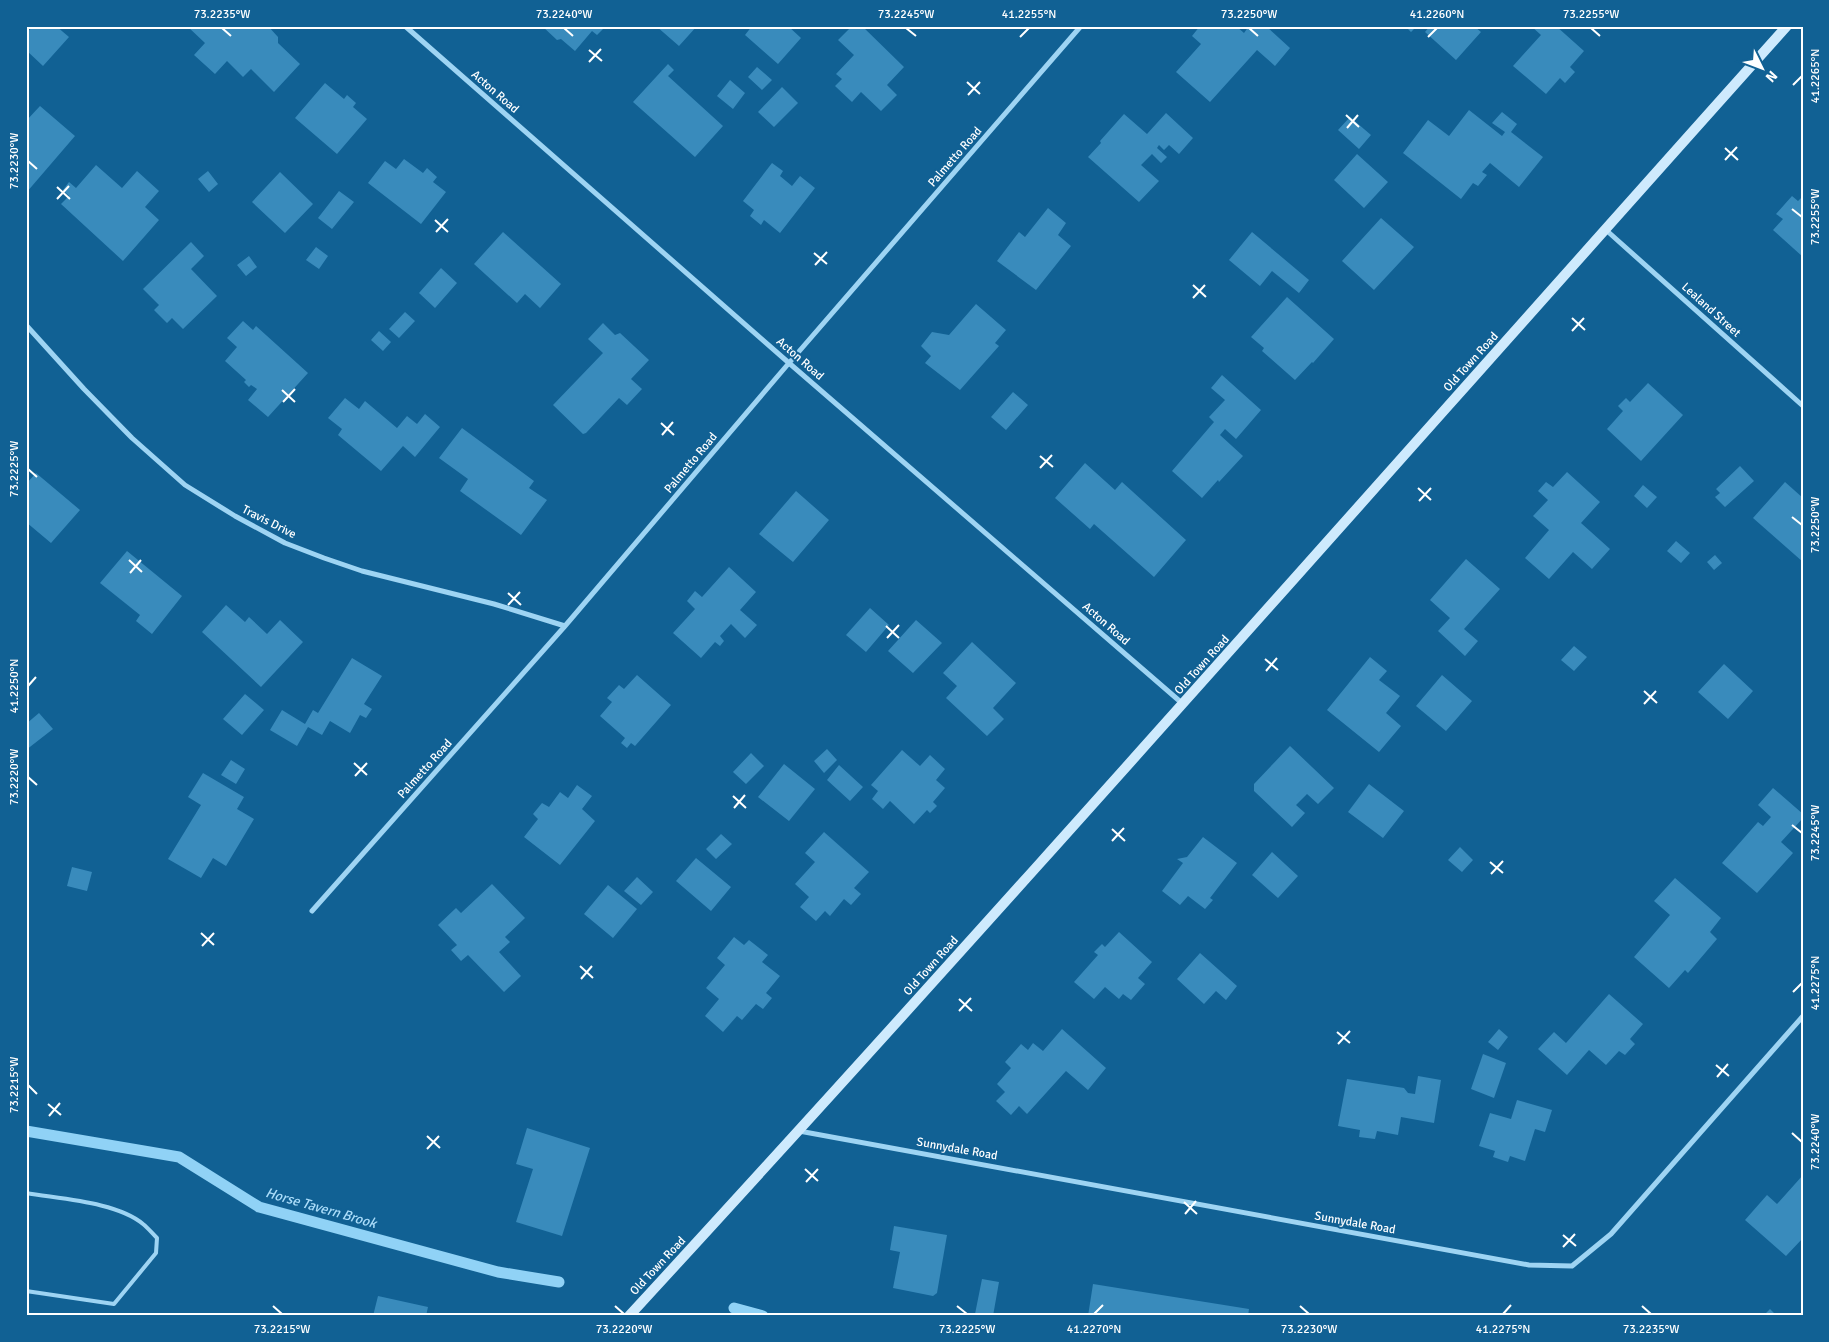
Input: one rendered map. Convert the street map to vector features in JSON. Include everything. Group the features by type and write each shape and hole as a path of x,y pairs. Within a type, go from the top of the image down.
{"main road":[{"name":"Old Town Road","path":"629,1316 800,1131 1184,704 1788,26"}],"street":[{"name":"Acton Road","path":"405,26 789,363 1184,704"},
{"name":"Palmetto Road","path":"312,911 565,626 789,363 1081,26"},
{"name":"Lealand Street","path":"1606,229 1803,406"},
{"name":"Travis Drive","path":"26,326 132,438 185,485 235,516 285,543 362,571 494,604 565,626"},
{"name":"Sunnydale Road","path":"800,1131 1529,1265 1572,1266 1611,1234 1803,1016"}],"lane":[{"path":"26,1193 109,1207 131,1216 143,1224 157,1238 156,1253 114,1304 26,1290"}],"building":[{"path":"33,26 56,26 69,37 43,66 26,50 26,34"},
{"path":"187,26 268,26 278,37 278,43 300,64 274,92 251,69 243,77 227,61 215,74 194,55 205,43"},
{"path":"542,26 600,26 603,29 597,35 592,31 575,51 561,39 557,40"},
{"path":"656,26 697,26 679,46"},
{"path":"752,26 788,26 801,38 778,64 745,35"},
{"path":"852,26 862,26 904,67 887,85 897,95 881,111 861,92 852,102 835,86 842,79 836,74 854,55 838,40"},
{"path":"1200,26 1236,26 1244,33 1249,26 1266,26 1290,48 1275,66 1257,50 1210,102 1176,72 1201,44 1192,36"},
{"path":"1405,26 1417,26 1411,32"},
{"path":"1430,26 1474,26 1481,32 1456,60 1425,32"},
{"path":"1531,26 1556,26 1584,51 1570,67 1575,72 1565,83 1560,78 1546,94 1513,66 1541,35"},
{"path":"668,64 674,70 668,76 723,126 695,157 633,102"},
{"path":"757,67 772,80 762,90 748,77"},
{"path":"730,80 745,93 733,109 717,96"},
{"path":"325,83 344,99 347,95 356,103 353,107 367,119 337,154 295,118"},
{"path":"782,87 798,103 774,127 758,112"},
{"path":"40,106 75,136 26,193 26,121"},
{"path":"1469,110 1502,136 1505,132 1492,123 1502,112 1517,124 1511,132 1543,157 1519,187 1490,163 1482,172 1487,175 1478,186 1473,183 1461,199 1403,153 1428,120 1449,136"},
{"path":"1166,113 1193,138 1179,154 1169,145 1164,150 1159,145 1157,148 1167,157 1161,163 1152,154 1141,165 1159,181 1139,202 1088,157 1124,114 1147,134"},
{"path":"1350,117 1371,135 1359,149 1338,130"},
{"path":"1357,154 1388,182 1364,208 1334,180"},
{"path":"404,159 423,173 427,168 437,177 433,182 446,192 421,224 368,183 385,161 396,169"},
{"path":"772,163 783,171 780,176 792,186 800,176 815,188 780,233 764,220 761,225 750,216 754,210 743,201"},
{"path":"96,165 122,188 137,171 159,191 145,207 159,220 123,261 61,204 69,196 63,190 69,182 76,188"},
{"path":"208,171 218,184 209,192 198,179"},
{"path":"280,172 313,204 285,233 252,202"},
{"path":"339,191 354,202 332,229 318,218"},
{"path":"1792,196 1798,201 1803,196 1803,257 1773,230 1783,219 1776,214"},
{"path":"1048,208 1066,223 1058,235 1071,246 1036,290 997,261 1019,232 1025,237"},
{"path":"1381,218 1414,247 1374,290 1342,261"},
{"path":"503,232 561,284 540,308 525,294 517,303 474,264"},
{"path":"1252,232 1309,280 1299,293 1272,271 1260,286 1229,260"},
{"path":"191,242 204,256 191,269 217,296 183,329 172,318 167,323 154,310 159,305 143,289"},
{"path":"316,247 328,256 319,269 306,260"},
{"path":"249,256 257,267 246,276 237,265"},
{"path":"441,268 457,283 435,308 419,293"},
{"path":"1287,297 1334,339 1295,380 1262,351 1264,348 1251,337"},
{"path":"976,304 1006,330 995,343 999,346 960,390 925,363 931,356 921,346 932,332 949,335"},
{"path":"405,312 415,321 399,338 389,329"},
{"path":"243,321 253,330 256,326 308,373 268,417 248,400 257,389 251,385 249,387 244,382 246,380 225,361 237,347 227,338"},
{"path":"603,323 615,335 620,333 649,360 631,379 642,389 627,405 619,398 583,434 553,405 603,353 588,339"},
{"path":"379,331 391,342 383,351 371,340"},
{"path":"1222,375 1261,410 1236,439 1225,429 1220,435 1243,456 1202,498 1172,471 1214,422 1209,417 1225,400 1211,388"},
{"path":"1648,383 1683,415 1641,461 1607,429 1623,411 1618,406 1626,398 1630,402"},
{"path":"1013,392 1028,405 1006,430 991,417"},
{"path":"345,398 359,409 365,401 397,428 407,416 417,424 425,414 440,427 415,457 403,446 381,471 338,435 342,429 328,418"},
{"path":"462,428 534,481 529,488 547,500 521,535 460,491 468,479 439,458"},
{"path":"1085,463 1115,490 1122,482 1186,540 1154,577 1094,524 1090,529 1055,498"},
{"path":"1740,466 1754,481 1725,507 1715,497 1720,493 1716,489"},
{"path":"1567,472 1600,502 1581,523 1610,549 1592,569 1573,552 1549,579 1525,558 1549,530 1533,516 1548,500 1538,491 1546,482 1553,487"},
{"path":"36,473 80,510 51,543 26,522 26,484"},
{"path":"1785,482 1803,498 1803,562 1753,518"},
{"path":"1643,485 1657,497 1647,508 1634,496"},
{"path":"796,491 829,520 793,562 759,534"},
{"path":"1676,541 1690,553 1681,563 1667,551"},
{"path":"127,551 182,596 152,634 136,621 140,615 100,583"},
{"path":"1715,555 1722,563 1714,570 1707,562"},
{"path":"1466,559 1500,589 1464,629 1478,641 1465,656 1438,631 1450,618 1430,600"},
{"path":"729,567 756,592 740,610 757,625 745,638 731,624 720,636 724,641 720,646 715,642 701,658 673,633 695,609 687,601 695,591 702,597"},
{"path":"226,605 245,622 249,617 267,634 280,620 303,642 261,687 202,632"},
{"path":"870,608 889,625 866,652 846,635"},
{"path":"916,620 942,643 913,673 888,651"},
{"path":"972,642 1016,683 993,708 1004,719 987,736 946,698 957,686 943,673"},
{"path":"1574,646 1587,657 1574,671 1561,660"},
{"path":"1370,657 1387,671 1379,680 1400,696 1386,713 1401,726 1379,752 1327,710"},
{"path":"352,658 382,676 364,704 372,709 366,718 360,715 350,733 330,721 322,735 308,727 297,746 270,730 282,710 305,724 313,710 318,713"},
{"path":"1724,664 1753,691 1728,719 1698,692"},
{"path":"637,675 671,705 635,746 631,743 627,748 621,743 625,738 600,716 612,702 607,698 619,685 624,689"},
{"path":"1442,675 1472,701 1446,731 1416,706"},
{"path":"245,694 264,710 242,735 223,719"},
{"path":"39,713 53,729 26,750 26,724"},
{"path":"1290,746 1334,788 1318,804 1307,794 1296,805 1305,813 1292,827 1254,791 1254,784"},
{"path":"827,749 837,760 824,773 814,761"},
{"path":"902,750 920,766 930,755 945,769 936,780 945,788 933,802 937,806 930,813 927,810 914,824 890,801 883,809 872,799 878,791 871,785"},
{"path":"751,753 764,766 746,784 733,772"},
{"path":"231,760 245,769 236,784 221,775"},
{"path":"784,764 815,789 789,821 758,797"},
{"path":"839,765 863,787 850,801 827,780"},
{"path":"203,773 244,797 237,809 254,819 226,866 213,858 201,878 168,859 201,805 188,797"},
{"path":"1369,784 1404,811 1383,838 1348,812"},
{"path":"577,785 592,796 582,809 595,821 560,865 524,837 538,819 533,814 542,803 549,807 560,792 568,798"},
{"path":"1773,788 1803,814 1803,818 1781,842 1793,853 1757,893 1722,863 1758,822 1763,826 1771,817 1758,805"},
{"path":"824,832 869,872 854,888 861,894 851,905 844,899 830,916 825,911 816,921 800,907 809,897 795,884 815,862 805,853"},
{"path":"721,834 732,844 716,859 706,849"},
{"path":"1203,837 1237,863 1210,898 1213,900 1205,909 1188,896 1180,905 1162,891 1183,863 1177,859 1187,857"},
{"path":"1460,847 1473,860 1462,872 1448,860"},
{"path":"1272,852 1298,876 1278,898 1252,875"},
{"path":"696,858 731,887 711,911 676,881"},
{"path":"72,867 92,872 87,891 67,886"},
{"path":"637,877 653,892 641,905 624,891"},
{"path":"1675,878 1721,918 1710,932 1717,939 1688,973 1685,970 1669,988 1634,957 1670,915 1654,901"},
{"path":"492,884 525,918 505,937 510,942 499,952 521,976 504,992 468,955 461,961 451,950 457,945 438,925 456,908 461,913"},
{"path":"608,885 637,909 613,938 584,914"},
{"path":"1119,932 1152,962 1138,978 1145,984 1131,1000 1123,994 1119,999 1105,987 1094,999 1074,982 1098,955 1094,952 1102,944 1105,947"},
{"path":"734,937 744,945 749,940 768,955 762,962 780,976 766,993 772,998 763,1009 756,1004 742,1020 737,1016 723,1032 705,1016 719,999 706,988 725,965 717,958"},
{"path":"1200,953 1237,986 1226,1000 1216,991 1204,1004 1177,979"},
{"path":"1609,994 1643,1024 1630,1039 1635,1044 1625,1055 1619,1051 1606,1065 1589,1050 1567,1075 1538,1049 1554,1032 1566,1043"},
{"path":"1062,1029 1106,1068 1088,1090 1066,1071 1027,1114 1019,1106 1011,1115 996,1101 1005,1092 997,1084 1011,1068 1005,1062 1021,1044 1028,1050 1033,1043 1043,1051"},
{"path":"1499,1029 1508,1037 1498,1050 1488,1042"},
{"path":"1483,1054 1506,1063 1494,1098 1471,1089"},
{"path":"1418,1076 1441,1080 1434,1123 1401,1117 1398,1135 1377,1131 1375,1139 1359,1137 1360,1130 1338,1126 1347,1079 1404,1088 1408,1093 1415,1094"},
{"path":"1517,1100 1552,1110 1545,1132 1535,1129 1525,1161 1510,1156 1508,1162 1493,1157 1495,1151 1479,1146 1490,1113 1511,1119"},
{"path":"527,1128 590,1148 562,1236 516,1222 533,1169 516,1164"},
{"path":"1803,1175 1803,1238 1786,1256 1745,1220 1767,1195 1777,1204"},
{"path":"894,1226 947,1235 937,1293 933,1296 893,1288 900,1252 890,1250"},
{"path":"982,1279 999,1282 993,1316 975,1314"},
{"path":"1093,1284 1249,1309 1248,1316 1088,1316"},
{"path":"378,1296 428,1307 426,1316 373,1316"},
{"path":"1770,1309 1777,1316 1763,1316"}],"waterway":[{"name":"Horse Tavern Brook","path":"26,1131 179,1157 259,1207 498,1272 559,1282"},
{"name":"Horse Tavern Brook","path":"734,1308 763,1316"}]}
